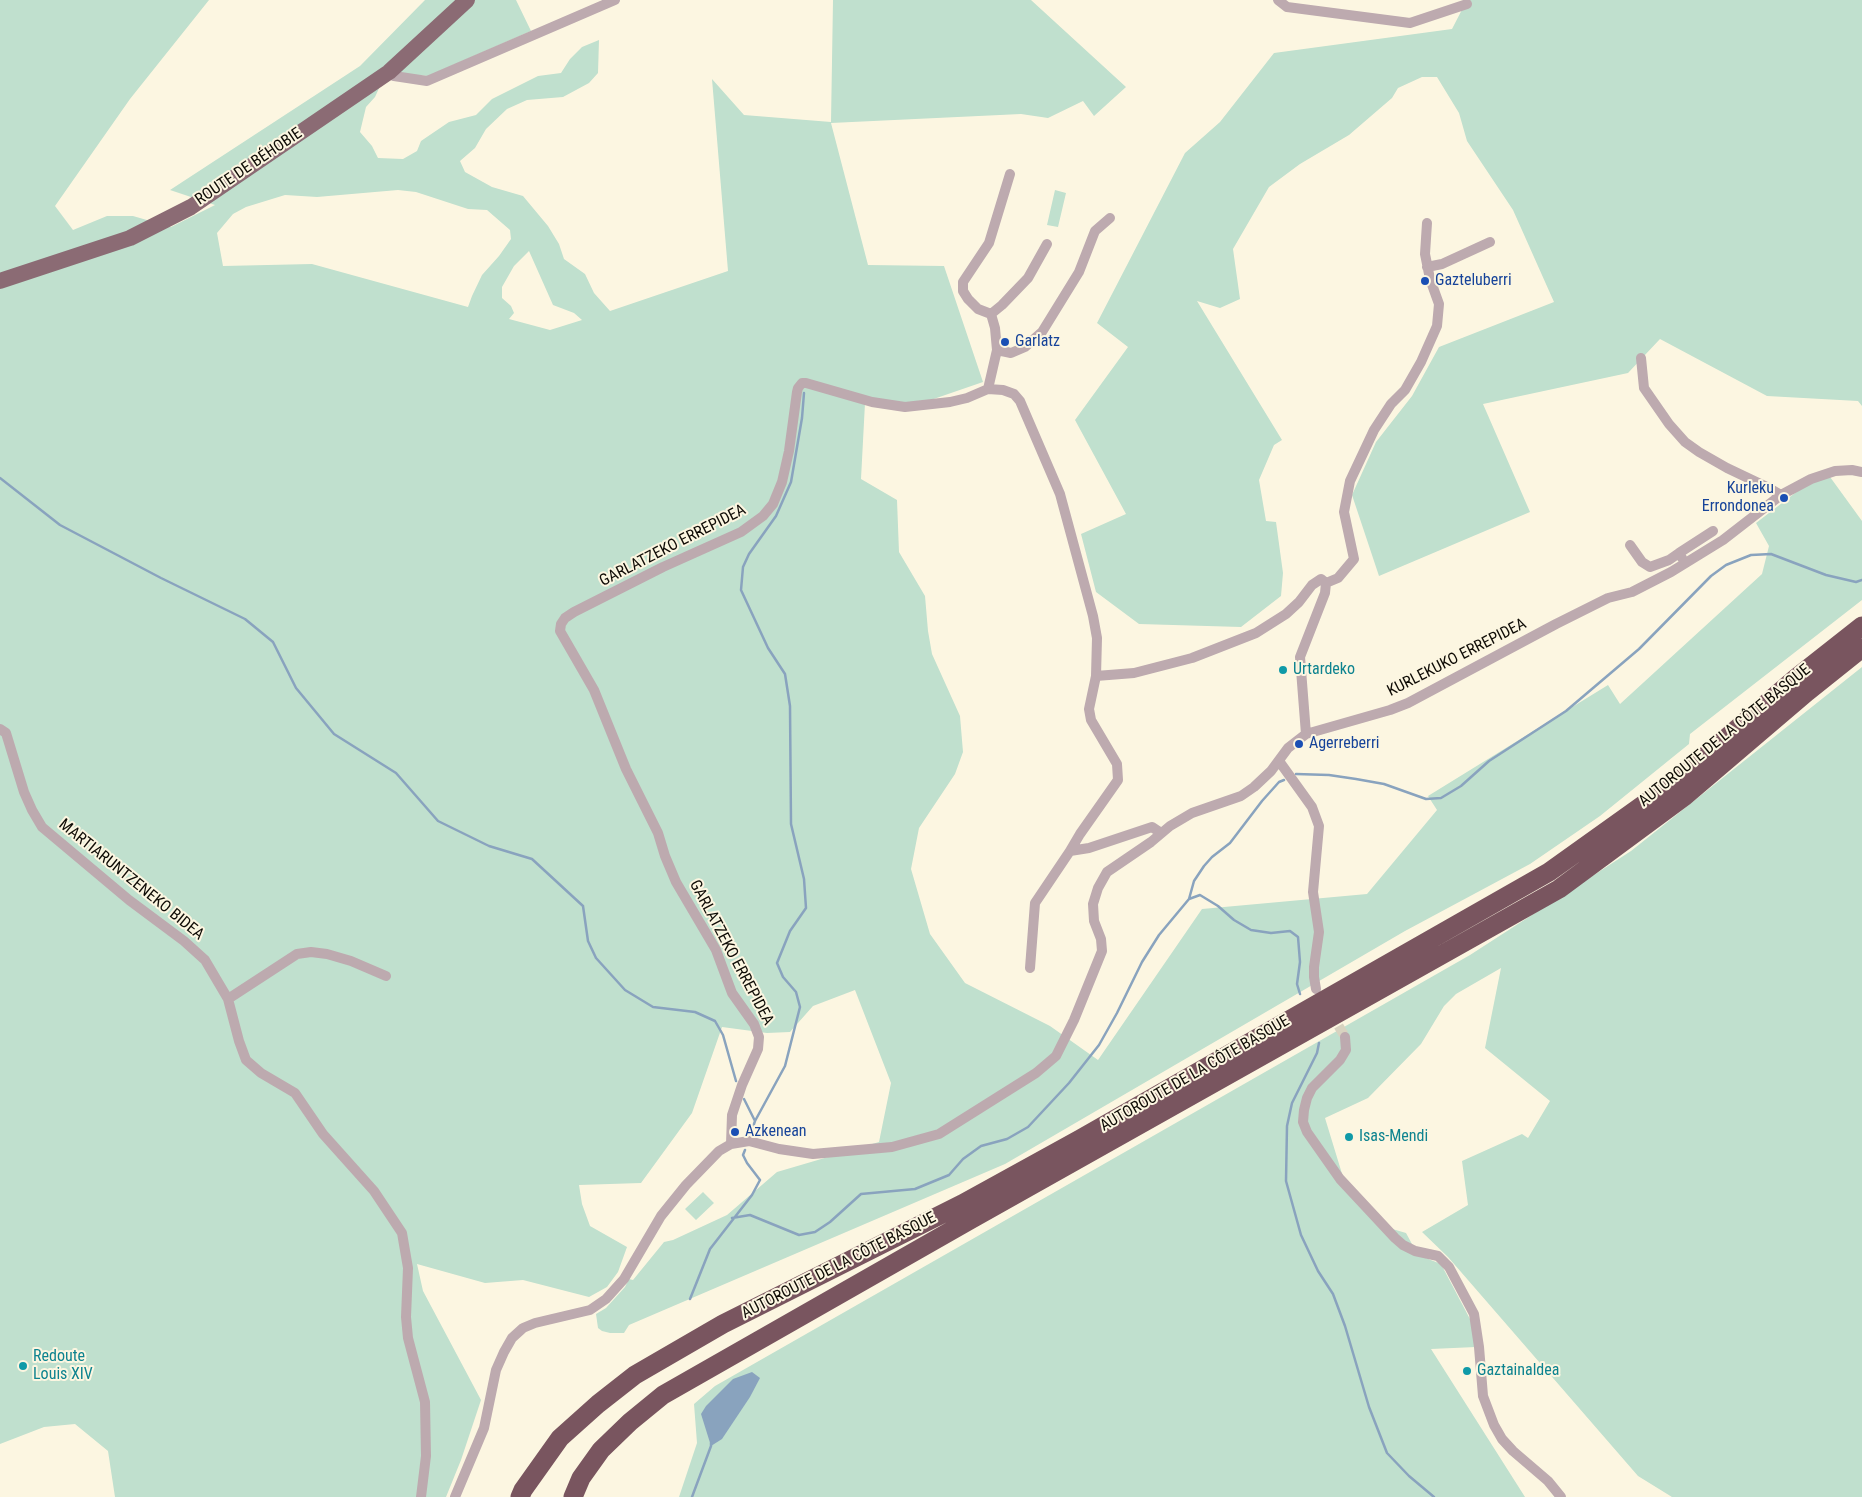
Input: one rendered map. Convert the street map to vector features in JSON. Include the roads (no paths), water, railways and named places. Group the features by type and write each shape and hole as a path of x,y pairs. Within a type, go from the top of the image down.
{"highway":[{"name":"AUTOROUTE DE LA CÔTE BASQUE","path":"520,1497 560,1438 598,1404 635,1375 724,1324 962,1204 1072,1144 1549,872 1675,782 1796,678 1862,626"},
{"name":"AUTOROUTE DE LA CÔTE BASQUE","path":"573,1497 581,1478 601,1450 630,1422 663,1396 961,1225 1559,889 1685,796 1807,692 1862,648"}],"main road":[{"name":"ROUTE DE BÉHOBIE","path":"0,281 130,238 191,207 389,72 467,0"}],"street":[{"path":"389,72 394,76 427,81 615,0"},
{"path":"1278,0 1287,7 1410,23 1467,4"},
{"path":"991,314 978,310 968,300 963,291 962,282 989,243 1010,174"},
{"path":"997,350 1011,352 1025,347 1042,332 1079,272 1095,231 1110,218"},
{"path":"1326,583 1338,578 1354,559 1344,512 1350,481 1374,430 1391,404 1405,390 1421,362 1437,326 1439,304 1430,279 1425,254 1427,223"},
{"path":"1428,267 1449,262 1490,242"},
{"path":"991,314 1028,278 1048,244"},
{"path":"991,314 995,328 997,350 988,389 1002,390 1014,394 1020,402 1060,494 1093,616 1097,638 1096,676 1089,709 1091,720 1117,764 1118,780 1034,903 1030,968"},
{"path":"1641,358 1644,388 1669,424 1685,442 1727,468 1781,495"},
{"name":"GARLATZEKO ERREPIDEA","path":"731,1144 732,1115 742,1084 758,1049 759,1037 754,1024 732,993 716,950 676,882 658,833 626,770 594,690 560,631 561,624 565,618 574,612 663,567 741,532 763,516 773,504 782,482 789,451 797,392 802,383 872,402 905,407 958,400 988,389"},
{"name":"KURLEKUKO ERREPIDEA","path":"731,1144 748,1141 779,1150 813,1154 892,1147 939,1134 1036,1073 1056,1056 1074,1020 1102,951 1101,939 1094,921 1093,904 1098,888 1107,872 1179,820 1192,813 1241,796 1263,780 1288,748 1306,734 1408,703 1556,624 1608,598 1632,592 1685,564 1724,540 1781,495 1811,479 1834,471 1852,470 1862,472"},
{"path":"1630,545 1642,562 1650,567 1669,560 1713,531"},
{"path":"1678,554 1685,564"},
{"path":"1096,676 1134,673 1192,658 1256,633 1286,614 1299,602 1312,584 1321,579 1326,583"},
{"path":"1306,734 1300,657 1325,593 1326,583"},
{"name":"MARTIARUNTZENEKO BIDEA","path":"0,729 6,734 24,792 42,827 129,900 184,941 205,960 228,999 238,1041 246,1060 261,1073 295,1093 323,1134 374,1191 402,1233 408,1268 406,1317 408,1338 424,1402 426,1456 421,1497"},
{"path":"1279,761 1312,807 1319,826 1314,892 1319,932 1314,967 1316,988"},
{"path":"1070,851 1089,848 1152,826 1161,833"},
{"path":"228,999 297,954 311,952 326,954 351,961 386,976"},
{"path":"1345,1036 1346,1050 1340,1060 1312,1088 1307,1098 1303,1122 1306,1132 1340,1179 1395,1238 1403,1245 1415,1251 1438,1256 1449,1267 1474,1314 1483,1396 1494,1425 1502,1439 1513,1451 1548,1481 1561,1497"},
{"path":"454,1497 484,1428 496,1370 512,1338 523,1328 535,1323 590,1310 606,1299 624,1278 661,1216 686,1186 719,1152 731,1144"}],"water":[{"path":"752,1372 760,1378 750,1397 722,1439 711,1446 701,1414 706,1406 733,1379"}],"waterway":[{"path":"755,1121 785,1066 800,1007 796,992 783,977 777,963 790,931 806,908 804,879 791,824 790,706 785,674 768,648 741,590 743,567 749,554 776,516 791,482 802,418 804,393"},
{"path":"0,478 60,525 245,619 273,642 296,688 334,734 396,773 438,821 489,846 532,859 583,906 588,941 596,958 625,990 653,1007 695,1012 715,1021 723,1035 736,1081"},
{"path":"1296,774 1329,775 1356,779 1384,784 1426,799 1441,798 1461,786 1489,761 1566,711 1639,649 1711,576 1726,565 1751,555 1771,554 1826,575 1856,582 1862,580"},
{"path":"1189,899 1194,881 1204,866 1230,843 1262,801 1279,782 1284,780"},
{"path":"732,1218 750,1215 799,1235 815,1232 830,1222 861,1194 915,1189 949,1175 963,1159 981,1146 1007,1139 1028,1127 1069,1083 1099,1045 1142,962 1159,935 1189,899 1200,895 1251,930 1271,933 1290,931 1298,937 1300,962 1297,984 1300,994"},
{"path":"1319,1043 1317,1053 1292,1103 1287,1126 1286,1181 1301,1235 1318,1271 1333,1294 1345,1326 1369,1407 1387,1453 1409,1476 1434,1497"},
{"path":"744,1099 755,1121 751,1133"},
{"path":"690,1299 710,1249 752,1195 760,1180 747,1163 743,1155 745,1150"},
{"path":"692,1497 711,1443"}],"tunnel":[{"path":"1331,1013 1345,1037"}],"place":[{"name":"Gazteluberri","path":"1425,281"},
{"name":"Garlatz","path":"1005,342"},
{"name":"Kurleku Errondonea","path":"1784,498"},
{"name":"Urtardeko","path":"1283,670"},
{"name":"Agerreberri","path":"1299,744"},
{"name":"Azkenean","path":"735,1132"},
{"name":"Isas-Mendi","path":"1349,1137"},
{"name":"Redoute Louis XIV","path":"23,1366"},
{"name":"Gaztainaldea","path":"1467,1371"}]}
